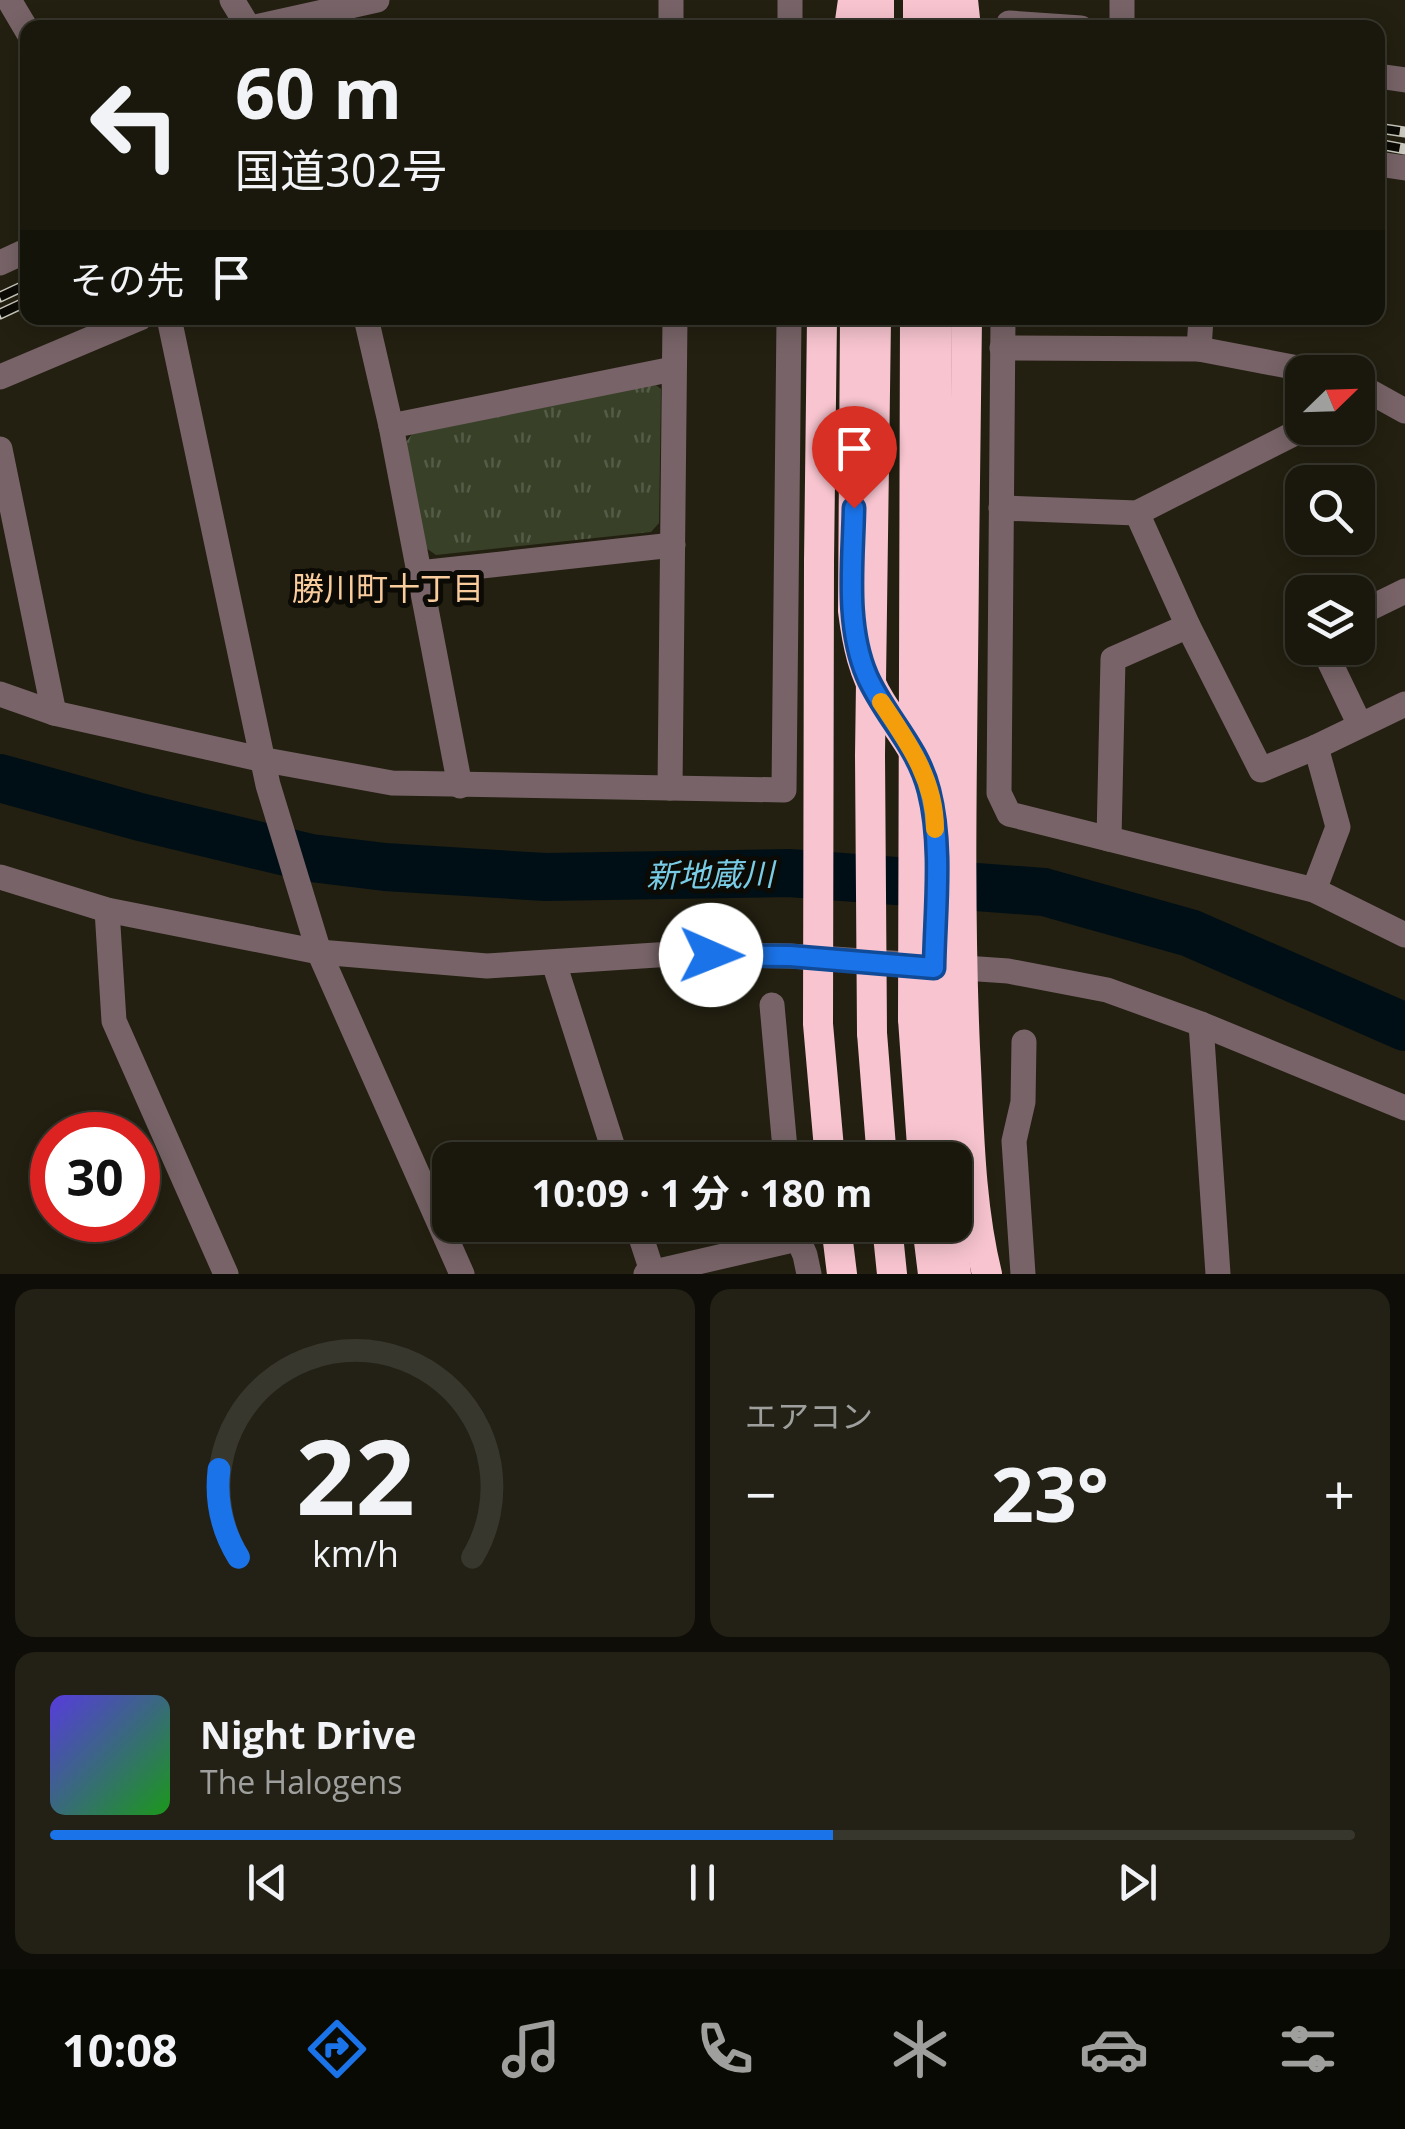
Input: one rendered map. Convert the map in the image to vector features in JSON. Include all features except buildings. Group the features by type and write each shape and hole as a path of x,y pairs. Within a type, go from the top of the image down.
{"highway":[{"path":"822,325 818,1024 828,1142"},
{"path":"855,325 853,611 858,644 878,699 920,764 935,818"},
{"path":"876,325 870,755 872,993 881,1142"},
{"path":"915,325 913,1019 922,1142"},
{"path":"937,325 934,956 943,1142"},
{"path":"967,325 962,957 968,1104 986,1274"},
{"path":"838,1242 842,1274"},
{"path":"889,1242 892,1274"},
{"path":"939,1242 953,1263"}],"street":[{"path":"286,20 377,0"},
{"path":"0,377 123,325"},
{"path":"170,325 260,759 319,952 462,1274"},
{"path":"368,325 391,426 460,786"},
{"path":"670,788 674,325"},
{"path":"0,694 54,712 260,759 392,783 784,790 789,325"},
{"path":"1003,325 999,793 1002,805 1009,814 1314,890 1405,935"},
{"path":"1199,349 1200,325"},
{"path":"1002,348 1199,349 1285,366"},
{"path":"391,426 674,370"},
{"path":"1375,394 1405,411"},
{"path":"1001,508 1137,512 1285,438"},
{"path":"0,449 54,712"},
{"path":"1137,512 1188,626 1261,770 1405,704"},
{"path":"420,573 673,545"},
{"path":"1375,606 1405,591"},
{"path":"934,702 1000,623"},
{"path":"1109,840 1113,659 1188,626"},
{"path":"786,629 815,670"},
{"path":"1331,665 1360,726"},
{"path":"1314,890 1338,826 1316,747"},
{"path":"0,877 106,910 319,952 487,966 672,954 934,956 1108,990 1202,1024 1405,1108"},
{"path":"106,910 114,1021 226,1274"},
{"path":"554,964 610,1142"},
{"path":"772,1006 784,1142"},
{"path":"1202,1024 1218,1274"},
{"path":"1023,1274 1014,1141 1023,1102 1024,1042"},
{"path":"642,1242 649,1272 758,1242"},
{"path":"800,1242 809,1274"}],"green space":[{"path":"652,382 661,389 659,523 651,532 436,555 426,548 404,445 412,434"}],"waterway":[{"name":"新地蔵川","path":"0,778 311,858 385,867 545,877 789,873 1044,892 1190,933 1405,1027"}],"railway":[{"path":"1385,129 1405,132"},
{"path":"1385,145 1405,149"},
{"path":"0,297 20,288"},
{"path":"0,314 20,305"}],"slow traffic":[{"path":"881,702 920,764 935,829"}],"district":[{"name":"勝川町十丁目","path":"388,587"}],"route":[{"path":"711,955 790,956 934,968 935,818 920,764 878,699 858,644 853,611 854,508"}]}
